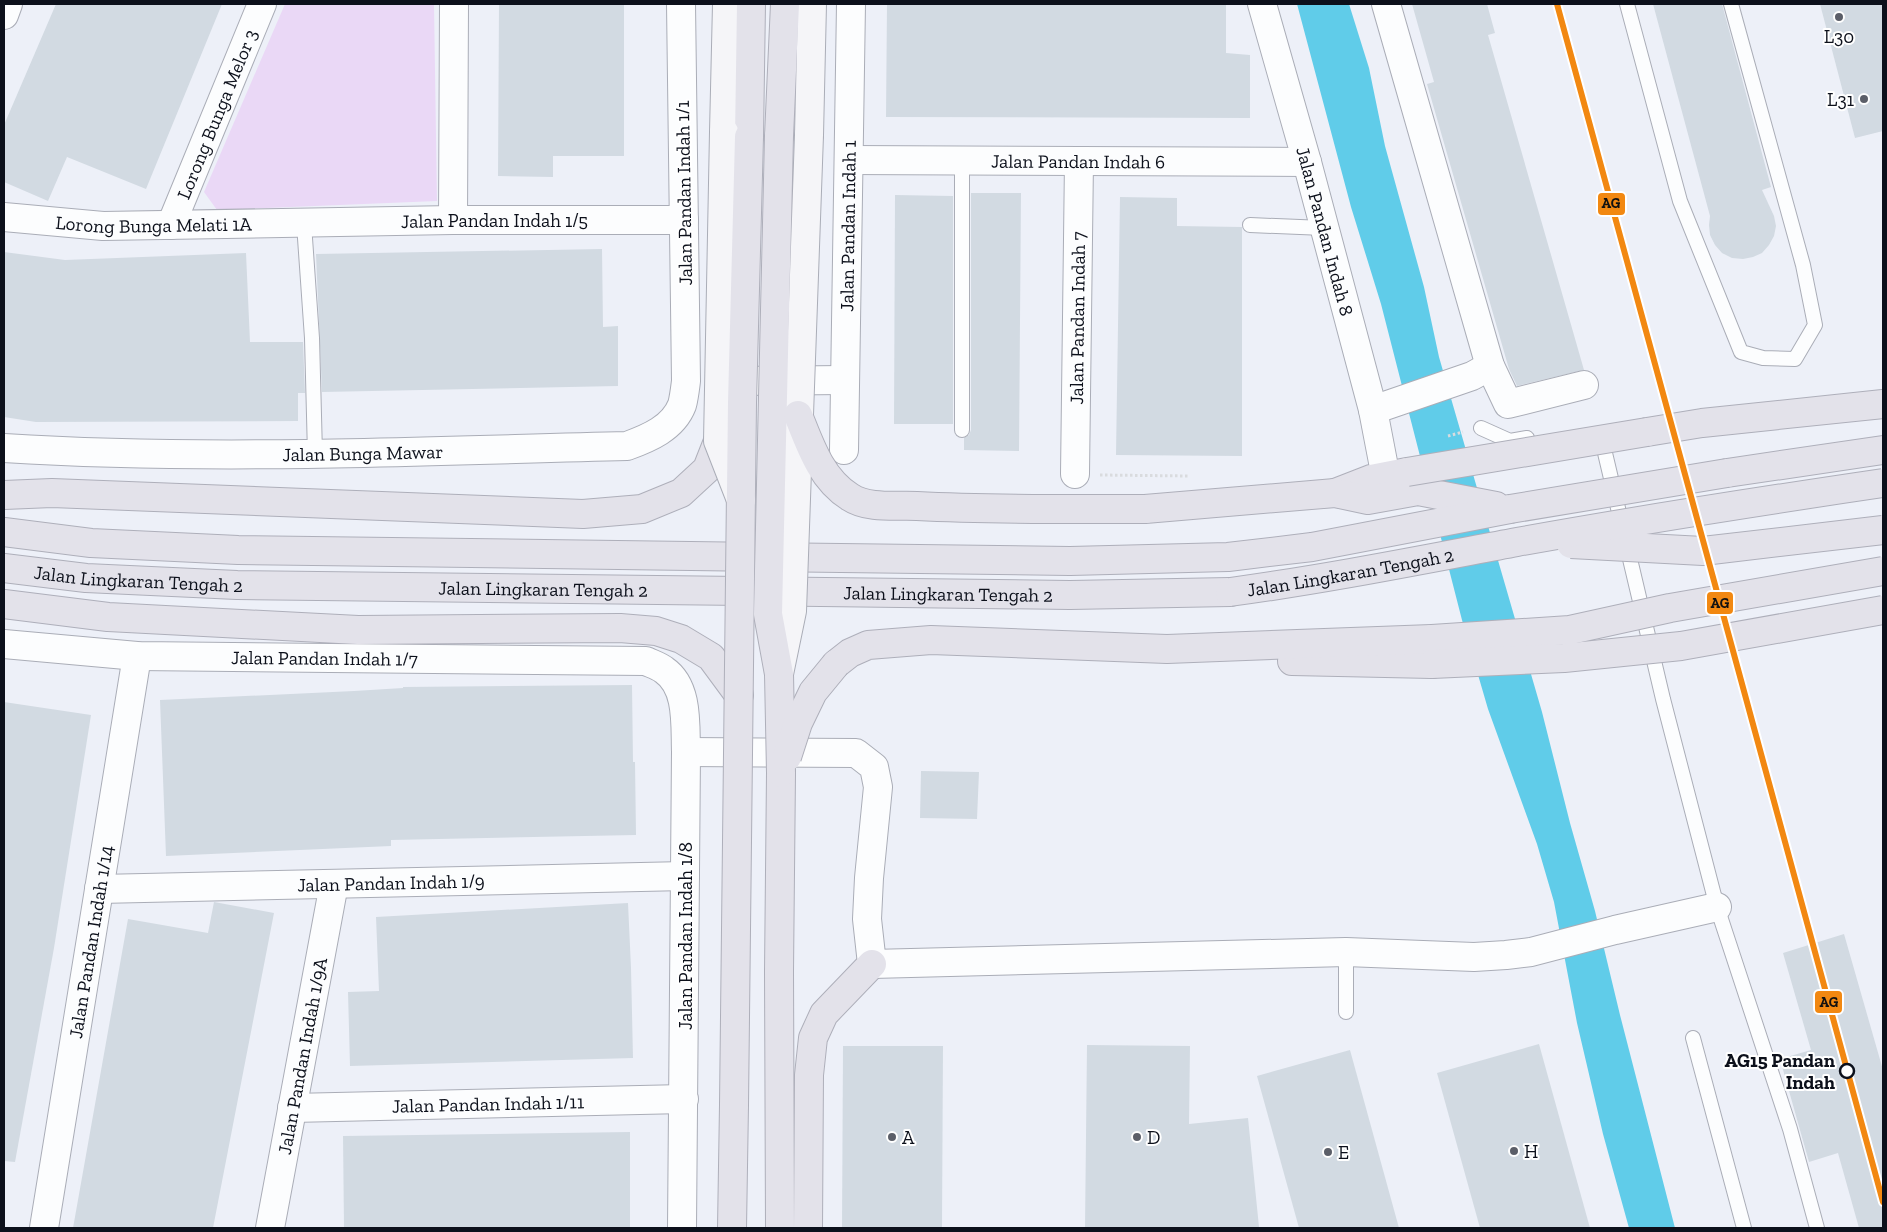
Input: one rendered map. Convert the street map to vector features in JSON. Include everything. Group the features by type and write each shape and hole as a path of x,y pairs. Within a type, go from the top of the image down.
{"highway":[{"path":"732,1228 741,501 736,134 751,4"},
{"path":"780,1228 778,971 781,773 779,674 768,614 779,136 785,4"},
{"path":"798,415 811,448 823,470 839,489 851,498 865,504 945,508 1145,510 1335,493 1395,467 1702,423 1883,404"},
{"path":"4,495 62,493 583,514 642,509 681,493 707,469 718,441"},
{"name":"Jalan Lingkaran Tengah 2","path":"4,532 91,543 238,550 1070,561 1228,557 1312,547 1510,509 1727,473 1883,450"},
{"name":"Jalan Lingkaran Tengah 2","path":"4,568 86,578 237,586 1070,595 1230,592 1317,580 1518,542 1729,506 1883,484"},
{"path":"1335,493 1368,500 1418,491 1510,509"},
{"path":"1518,542 1703,551 1883,530"},
{"path":"1432,651 1570,630 1670,608 1883,571"},
{"path":"4,604 108,617 358,630 620,628 656,631 681,639 711,657 739,695"},
{"path":"781,773 798,723 813,692 836,664 850,653 868,645 931,640 1167,650 1221,660 1432,651 1564,658 1681,646 1883,610"},
{"path":"808,1228 809,1075 813,1038 824,1014 872,964"}],"main road":[{"path":"726,4 736,134 718,441 741,501"},
{"path":"779,674 792,611 812,4"}],"street":[{"path":"4,15 8,4"},
{"name":"Lorong Bunga Melor 3","path":"171,225 262,4"},
{"path":"453,220 454,4"},
{"name":"Jalan Pandan Indah 1/1","path":"681,4 686,381"},
{"name":"Jalan Pandan Indah 1","path":"844,450 851,4"},
{"name":"Jalan Pandan Indah 8","path":"1262,4 1324,228 1382,407 1395,467"},
{"path":"1386,4 1481,371 1508,404 1584,385"},
{"name":"Jalan Pandan Indah 6","path":"849,160 1307,162"},
{"name":"Jalan Pandan Indah 7","path":"1075,474 1079,161"},
{"name":"Lorong Bunga Melati 1A","path":"4,217 103,226 304,224"},
{"name":"Jalan Pandan Indah 1/5","path":"304,224 453,220 684,220"},
{"path":"1382,407 1481,371"},
{"path":"686,381 845,380"},
{"name":"Jalan Bunga Mawar","path":"4,448 92,453 316,454 627,446 650,438 668,425 682,405 686,381"},
{"name":"Jalan Pandan Indah 1/7","path":"4,644 137,656 646,661"},
{"name":"Jalan Pandan Indah 1/14","path":"44,1228 137,656"},
{"name":"Jalan Pandan Indah 1/8","path":"646,661 665,671 677,685 683,702 686,752 682,1228"},
{"path":"686,752 856,753 874,767 878,787 867,919 872,964 1346,952 1474,957 1531,952 1615,930 1717,907"},
{"name":"Jalan Pandan Indah 1/9","path":"99,889 685,876"},
{"name":"Jalan Pandan Indah 1/9A","path":"270,1228 334,884"},
{"name":"Jalan Pandan Indah 1/11","path":"292,1108 684,1099"}],"lane":[{"path":"1627,4 1680,201 1740,352 1763,358 1795,359 1815,325 1804,265 1731,4"},
{"path":"962,161 962,430"},
{"path":"304,224 312,338 316,454"},
{"path":"1250,224 1324,228"},
{"path":"1481,428 1510,441 1600,428 1663,699 1717,907 1790,1129 1817,1228"},
{"path":"1346,952 1346,1012"},
{"path":"1693,1038 1744,1228"}],"shaded area":[{"path":"285,4 434,4 437,201 217,210 204,192"}],"water":[{"path":"1297,4 1349,4 1369,68 1385,146 1424,287 1439,357 1542,712 1570,823 1595,911 1675,1228 1629,1228 1603,1134 1577,1023 1554,902 1537,844 1488,709 1462,620 1381,304 1351,207"}],"building":[{"path":"56,4 222,4 146,189 67,157 48,201 4,182 4,125"},
{"path":"499,4 624,4 624,156 553,156 553,177 498,176"},
{"path":"887,4 1226,4 1226,53 1250,55 1250,118 886,117"},
{"path":"1412,4 1487,4 1495,33 1488,35 1584,370 1517,386 1509,369 1427,84 1434,82"},
{"path":"1653,4 1722,4 1771,187 1762,190 1774,216 1776,226 1774,236 1769,245 1762,253 1753,257 1743,259 1732,258 1722,253 1710,235 1710,216"},
{"name":"L31","path":"1820,4 1883,4 1883,131 1855,138"},
{"path":"971,193 1021,193 1019,451 964,450 964,438 969,435 971,430"},
{"path":"895,195 953,196 953,424 894,424"},
{"path":"1120,197 1177,198 1177,226 1242,227 1242,456 1116,455"},
{"path":"602,249 603,327 618,326 618,386 322,392 316,254"},
{"path":"4,252 65,260 246,253 250,342 303,342 305,393 298,393 298,421 36,422 4,417"},
{"path":"632,685 636,835 391,840 391,846 166,856 160,700 403,687"},
{"path":"4,702 91,715 54,948 15,1162 4,1161"},
{"path":"921,771 979,772 977,819 920,818"},
{"path":"214,902 274,913 213,1228 73,1228 128,919 208,933"},
{"path":"628,903 633,1058 350,1066 348,992 379,991 376,917"},
{"name":"AG15 Pandan Indah","path":"1844,934 1883,1070 1883,1228 1859,1228 1838,1153 1809,1162 1780,1059 1811,1050 1783,953"},
{"name":"H","path":"1539,1044 1590,1228 1480,1228 1437,1073"},
{"name":"D","path":"1087,1045 1190,1046 1189,1124 1248,1118 1259,1227 1085,1228"},
{"name":"A","path":"843,1046 943,1046 942,1228 842,1228"},
{"name":"E","path":"1350,1050 1399,1228 1299,1228 1257,1076"},
{"path":"630,1132 630,1228 344,1228 343,1136"}],"transit line":[{"name":"AG","path":"1557,4 1883,1202"}],"place":[{"name":"L30","path":"1839,17"},
{"name":"L31","path":"1864,99"},
{"name":"AG15 Pandan Indah","path":"1847,1071"},
{"name":"A","path":"892,1137"},
{"name":"D","path":"1137,1137"},
{"name":"H","path":"1514,1151"},
{"name":"E","path":"1328,1152"}]}
